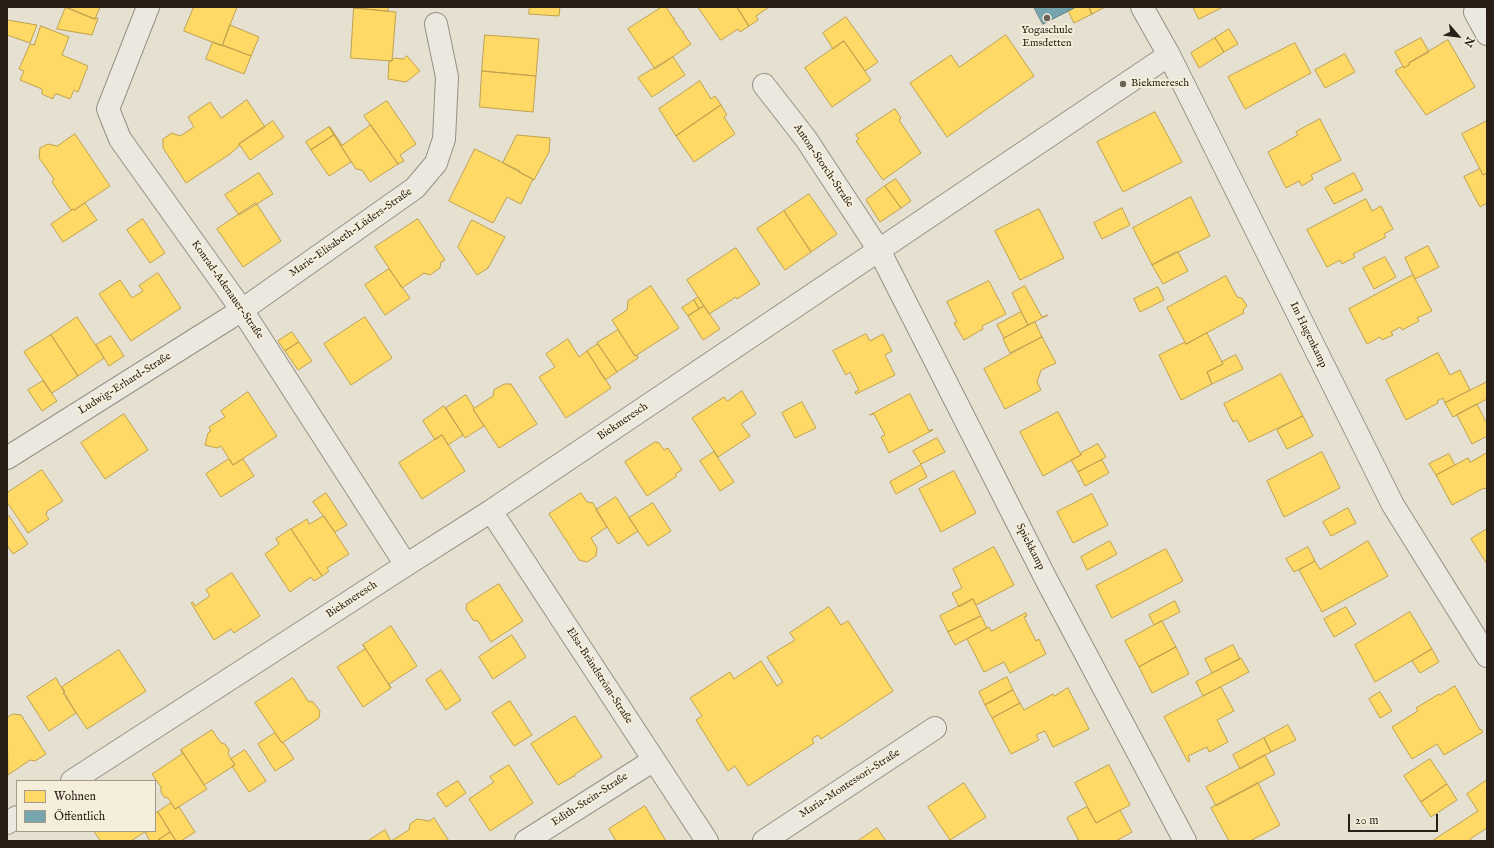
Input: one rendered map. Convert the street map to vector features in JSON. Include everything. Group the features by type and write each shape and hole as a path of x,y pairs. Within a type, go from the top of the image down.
{"street":[{"name":"Konrad-Adenauer-Straße","path":"148,7 108,109 120,139 242,310 406,565"},
{"name":"Im Hagenkamp","path":"1142,7 1169,55 1393,505 1487,656"},
{"path":"1475,12 1487,34"},
{"name":"Marie-Elisabeth-Lüders-Straße","path":"242,310 415,188 436,163 444,139 447,77 436,24"},
{"name":"Biekmeresch","path":"74,780 406,565 491,512 1169,55"},
{"name":"Anton-Storch-Straße","path":"764,85 806,139 879,250"},
{"name":"Spiekkamp","path":"879,250 1047,581 1185,841"},
{"name":"Ludwig-Erhard-Straße","path":"7,458 242,310"},
{"name":"Elsa-Brändström-Straße","path":"491,512 707,841"},
{"name":"Maria-Montessori-Straße","path":"764,841 935,728"},
{"name":"Edith-Stein-Straße","path":"526,841 654,760"},
{"path":"7,823 16,818"}],"building: Wohnen":[{"path":"65,7 100,7 95,19"},
{"path":"66,7 95,19 98,18 92,35 57,29"},
{"path":"194,7 237,7 222,46 184,31"},
{"path":"388,7 388,11 354,8"},
{"path":"530,7 560,7 559,16 529,14"},
{"path":"662,7 666,7 674,19 675,18 674,20 684,32 683,33 691,44 655,69 628,29"},
{"path":"698,7 737,7 749,26 740,32 738,29 721,40"},
{"path":"737,7 769,7 756,16 758,20 749,26"},
{"path":"1076,7 1089,7 1092,14 1074,23 1068,11"},
{"path":"1089,7 1105,7 1092,14"},
{"path":"1193,7 1223,7 1199,19"},
{"path":"354,8 396,12 392,61 351,58"},
{"path":"846,17 878,62 865,71 844,41 833,49 823,33"},
{"path":"7,20 37,25 30,43 7,35"},
{"path":"230,25 259,37 251,56 223,45"},
{"path":"41,26 69,37 62,55 88,66 78,92 74,90 70,99 57,94 54,95 53,99 42,94 42,89 20,80 24,71 19,69 30,44 34,45"},
{"path":"1229,29 1238,44 1224,52 1215,38"},
{"path":"485,35 539,39 536,76 482,71"},
{"path":"1006,35 1034,76 947,137 910,83 951,55 959,67"},
{"path":"1215,38 1224,52 1199,68 1191,53"},
{"path":"1421,38 1429,52 1409,63 1410,64 1404,68 1395,52"},
{"path":"1448,40 1475,87 1426,115 1395,71 1403,66 1404,68 1410,64 1409,63"},
{"path":"844,41 871,80 832,107 805,68"},
{"path":"213,42 251,56 244,74 206,59"},
{"path":"1295,43 1311,73 1245,109 1228,77"},
{"path":"1345,54 1355,72 1325,88 1315,70"},
{"path":"407,56 420,71 406,82 388,79 389,61 392,61 393,58 403,59"},
{"path":"673,57 685,75 652,97 638,78"},
{"path":"482,71 536,76 533,112 480,107"},
{"path":"700,81 711,99 715,96 721,105 676,136 659,109"},
{"path":"247,100 265,127 239,144 240,145 230,154 186,183 163,148 163,139 172,133 180,136 194,127 188,117 210,102 221,118"},
{"path":"387,101 416,144 400,155 404,161 398,164 364,116"},
{"path":"721,105 727,115 724,117 735,134 694,162 676,136"},
{"path":"895,109 901,118 899,120 921,153 883,180 856,141 859,139 856,135"},
{"path":"1155,112 1182,162 1123,192 1097,142"},
{"path":"1320,119 1341,160 1311,175 1313,179 1302,186 1299,181 1286,188 1268,152 1298,135 1296,132"},
{"path":"273,121 284,137 250,160 239,144"},
{"path":"1487,121 1487,173 1483,175 1462,134"},
{"path":"371,125 398,164 370,182 362,170 356,169 329,127 342,145"},
{"path":"329,127 334,135 311,150 306,142"},
{"path":"75,134 110,186 74,210 71,210 52,182 54,179 39,158 40,148 48,144 57,146"},
{"path":"334,135 351,162 329,176 311,150"},
{"path":"517,135 550,138 549,152 534,180 503,163"},
{"path":"475,149 533,179 521,204 507,197 493,223 449,201"},
{"path":"1480,169 1483,175 1487,173 1487,203 1480,207 1464,177"},
{"path":"259,173 273,194 239,215 225,195"},
{"path":"1354,173 1363,190 1334,204 1325,188"},
{"path":"896,179 911,201 901,208 885,186"},
{"path":"885,186 901,208 880,222 866,200"},
{"path":"809,194 837,234 811,252 784,211"},
{"path":"1191,197 1210,236 1152,265 1133,228"},
{"path":"1366,199 1372,211 1381,206 1393,229 1384,234 1386,237 1353,254 1355,257 1342,264 1340,260 1327,267 1307,230"},
{"path":"85,203 97,220 63,242 51,224 73,209 74,210"},
{"path":"256,203 281,241 243,267 217,229"},
{"path":"1122,208 1130,225 1102,239 1094,223"},
{"path":"1039,209 1064,258 1020,280 995,231"},
{"path":"784,211 811,252 785,270 757,229"},
{"path":"143,219 165,253 150,263 127,230"},
{"path":"418,219 445,260 441,262 440,268 430,275 424,273 402,288 375,247"},
{"path":"472,220 505,237 488,268 477,275 458,247"},
{"path":"1428,246 1439,267 1415,279 1405,258"},
{"path":"736,248 760,284 737,299 736,297 709,314 687,280"},
{"path":"1178,252 1188,271 1163,284 1152,265"},
{"path":"1385,257 1396,277 1374,289 1363,268"},
{"path":"389,269 410,298 385,315 365,285"},
{"path":"158,273 181,308 131,341 99,294 120,280 132,298 143,291 139,286"},
{"path":"1413,275 1432,311 1417,318 1419,321 1402,330 1400,327 1391,332 1393,335 1382,340 1380,337 1367,344 1349,309"},
{"path":"1226,276 1237,297 1242,298 1247,306 1243,310 1244,313 1186,344 1167,308"},
{"path":"989,281 1006,314 982,326 983,329 964,340 954,323 957,322 947,302"},
{"path":"651,286 679,328 635,356 612,320 627,310 628,301"},
{"path":"1025,286 1042,317 1048,315 1028,325 1012,293"},
{"path":"1158,287 1164,300 1140,312 1134,299"},
{"path":"698,297 704,306 699,309 694,300"},
{"path":"694,300 699,309 688,316 682,308"},
{"path":"704,306 720,329 703,340 688,316"},
{"path":"1021,312 1028,325 1004,338 997,325"},
{"path":"77,317 104,358 78,376 51,335"},
{"path":"365,317 392,358 351,385 324,344"},
{"path":"1035,322 1042,337 1010,353 1003,339"},
{"path":"618,330 635,356 637,355 638,358 617,372 597,343"},
{"path":"292,332 299,342 285,351 278,341"},
{"path":"1207,333 1223,364 1207,372 1212,384 1181,400 1159,355 1185,342 1186,344"},
{"path":"866,334 870,341 883,334 892,351 885,355 895,375 856,394 855,392 859,390 850,372 846,375 833,351"},
{"path":"51,335 78,376 52,393 24,352"},
{"path":"111,336 124,356 109,366 96,345"},
{"path":"1042,337 1056,363 1041,370 1037,382 1041,390 1005,409 984,369"},
{"path":"568,339 579,357 587,351 611,388 566,418 539,377 555,367 546,354"},
{"path":"299,342 312,361 298,370 285,351"},
{"path":"598,344 617,372 605,380 587,351"},
{"path":"1438,353 1450,375 1460,370 1470,390 1445,403 1443,398 1437,401 1438,403 1406,420 1386,380"},
{"path":"1236,355 1243,369 1212,384 1207,372"},
{"path":"1281,374 1303,416 1249,442 1237,420 1233,422 1224,404"},
{"path":"43,381 57,401 42,411 28,390"},
{"path":"1487,382 1487,399 1453,417 1445,403"},
{"path":"505,384 511,384 537,424 499,448 473,409 493,396 494,390"},
{"path":"742,391 756,414 741,424 750,436 718,457 692,418 724,397 727,401"},
{"path":"248,392 277,436 233,465 221,446 217,448 205,445 208,433 211,431 209,427 225,417 221,411"},
{"path":"910,394 929,431 932,429 933,430 889,453 881,437 885,435 874,414 870,415"},
{"path":"466,395 484,426 465,438 446,408"},
{"path":"802,402 816,428 795,438 782,413"},
{"path":"1477,404 1487,424 1487,436 1472,444 1457,415"},
{"path":"444,406 463,435 448,445 442,435 435,440 423,421"},
{"path":"1058,412 1081,455 1043,476 1020,432"},
{"path":"124,414 148,450 105,479 81,443"},
{"path":"1303,416 1313,436 1287,449 1277,430"},
{"path":"442,435 465,471 422,499 399,463"},
{"path":"937,438 945,452 921,464 913,451"},
{"path":"655,442 659,443 664,450 668,448 682,470 675,474 677,476 647,496 625,462"},
{"path":"1098,444 1106,457 1078,472 1071,460"},
{"path":"714,452 734,482 720,491 700,461"},
{"path":"1322,452 1340,488 1284,517 1267,481"},
{"path":"1487,453 1487,488 1484,488 1452,505 1436,475 1468,458 1470,462"},
{"path":"1449,454 1455,465 1436,475 1429,464"},
{"path":"229,459 233,465 243,459 254,476 221,497 206,474"},
{"path":"1102,460 1109,473 1085,486 1078,472"},
{"path":"921,465 927,477 896,494 890,482"},
{"path":"42,470 63,501 47,511 46,515 49,519 28,533 7,502 7,493"},
{"path":"954,471 976,513 941,532 919,489"},
{"path":"326,493 347,525 335,532 313,502"},
{"path":"581,493 587,502 593,503 607,527 591,538 597,548 596,556 587,562 579,560 549,514"},
{"path":"1092,494 1108,525 1073,543 1057,512"},
{"path":"616,497 638,531 618,544 596,510"},
{"path":"653,503 671,531 648,546 629,518"},
{"path":"1348,508 1356,523 1331,536 1323,522"},
{"path":"9,516 28,544 13,554 7,545 7,517"},
{"path":"324,516 349,554 327,568 329,571 322,576 291,529 307,519 309,524"},
{"path":"291,529 322,576 314,581 311,577 290,592 265,554 279,544 276,539"},
{"path":"1487,529 1487,564 1471,539"},
{"path":"1110,541 1117,554 1087,570 1081,557"},
{"path":"1368,541 1388,576 1322,612 1299,570 1315,561 1320,569"},
{"path":"994,547 1014,585 976,605 973,599 959,607 952,593 962,588 953,569"},
{"path":"1308,547 1315,561 1294,572 1286,559"},
{"path":"1166,549 1183,581 1112,618 1096,586"},
{"path":"232,573 260,616 234,633 231,629 214,640 191,603 193,602 195,606 210,596 206,590"},
{"path":"499,584 523,621 491,642 478,621 473,620 466,609 467,604"},
{"path":"973,599 981,616 948,632 940,616"},
{"path":"1175,601 1180,612 1154,625 1149,615"},
{"path":"829,607 841,625 848,621 893,691 821,739 818,735 812,739 814,743 748,786 735,766 728,771 696,720 702,716 690,698 730,672 734,679 761,661 777,686 783,682 767,657 795,640 790,633"},
{"path":"1346,607 1356,624 1334,637 1324,619"},
{"path":"1410,612 1432,649 1375,682 1355,645"},
{"path":"1026,613 1027,616 1024,617 1036,641 1039,639 1046,654 1010,673 1004,662 984,672 967,639 989,627 991,631"},
{"path":"981,616 987,628 955,645 948,632"},
{"path":"1162,621 1176,647 1139,667 1125,641"},
{"path":"391,626 417,666 389,684 391,688 363,645"},
{"path":"512,635 526,657 493,679 479,657"},
{"path":"363,645 391,688 363,707 337,667 365,649"},
{"path":"1233,645 1240,659 1212,673 1205,659"},
{"path":"1176,647 1189,674 1152,693 1139,667"},
{"path":"1432,649 1439,662 1420,673 1412,661"},
{"path":"119,650 146,691 87,729 63,693 65,692 62,687"},
{"path":"1241,658 1249,672 1203,696 1196,682"},
{"path":"441,670 461,700 446,710 426,680"},
{"path":"1007,677 1013,690 985,705 979,692"},
{"path":"56,678 76,713 49,731 27,697"},
{"path":"293,678 308,701 313,702 320,711 319,718 282,743 255,703"},
{"path":"1455,686 1480,730 1481,729 1483,732 1444,755 1437,744 1412,759 1392,727 1418,711 1416,708"},
{"path":"1221,687 1234,711 1217,720 1228,742 1209,752 1207,747 1188,756 1190,761 1188,762 1164,717"},
{"path":"1068,688 1089,729 1053,747 1045,731 1036,735 1039,740 1011,754 992,718 1020,703 1024,710 1053,694 1054,696"},
{"path":"1013,690 1020,703 992,718 985,705"},
{"path":"1380,692 1392,711 1380,718 1369,699"},
{"path":"510,701 532,735 514,746 492,713"},
{"path":"13,714 21,715 46,754 35,761 30,760 8,775 7,718"},
{"path":"575,716 602,757 575,774 574,777 558,785 531,744"},
{"path":"1288,725 1296,740 1271,752 1264,738"},
{"path":"212,730 221,743 225,744 229,750 228,754 235,765 204,785 181,750"},
{"path":"275,733 294,759 275,771 258,744"},
{"path":"1264,738 1271,752 1240,769 1233,755"},
{"path":"181,750 207,789 175,809 168,798 164,797 161,792 161,787 152,774 182,754"},
{"path":"245,750 266,781 249,792 232,766 235,765 231,759"},
{"path":"1265,755 1275,774 1216,806 1206,787"},
{"path":"1430,759 1447,784 1421,802 1404,776"},
{"path":"509,765 533,803 490,831 469,799 494,782 490,777"},
{"path":"1109,765 1130,805 1096,823 1075,783"},
{"path":"1487,780 1487,828 1470,839 1472,841 1432,841 1478,811 1467,794"},
{"path":"458,781 466,793 446,807 437,794"},
{"path":"964,783 986,817 950,840 928,807"},
{"path":"1258,783 1280,825 1250,841 1229,841 1211,808"},
{"path":"1447,784 1457,800 1431,817 1421,802"},
{"path":"171,803 175,809 179,807 195,832 181,841 176,841 158,812"},
{"path":"645,806 666,841 616,841 609,829"},
{"path":"1087,807 1096,823 1120,810 1132,832 1116,841 1079,841 1067,818"},
{"path":"158,812 170,832 157,841 150,841 145,832 156,832 156,813"},
{"path":"434,818 449,841 391,841 409,830 410,824 417,819 429,821"},
{"path":"877,828 886,841 858,841"},
{"path":"385,830 391,841 368,841"},
{"path":"95,832 144,832 131,841 101,841"},
{"path":"170,832 176,841 157,841"}],"building: Öffentlich":[{"name":"Yogaschule Emsdetten","path":"1034,7 1076,7 1043,24"}],"place":[{"name":"Yogaschule Emsdetten","path":"1047,18"},
{"name":"Biekmeresch","path":"1123,84"}]}
